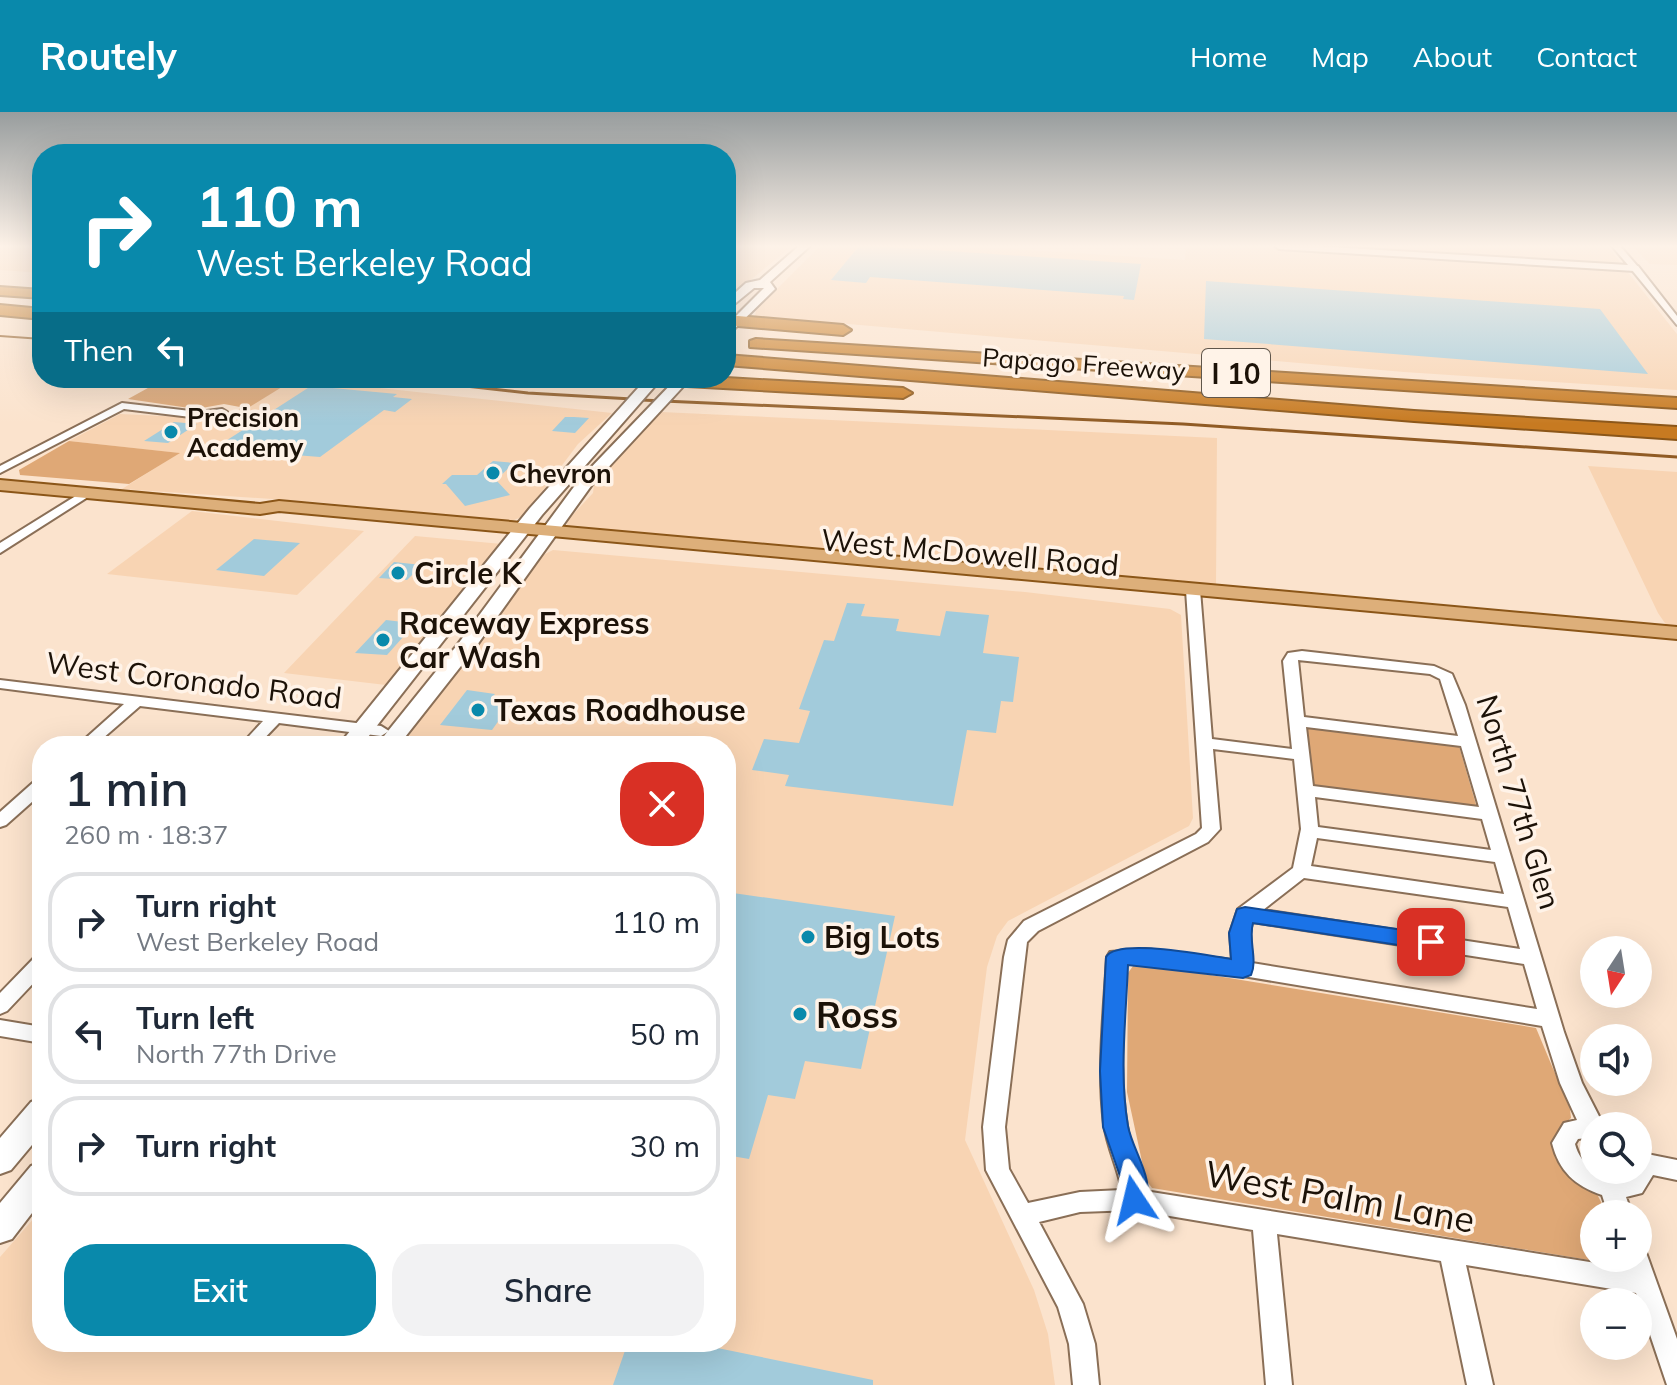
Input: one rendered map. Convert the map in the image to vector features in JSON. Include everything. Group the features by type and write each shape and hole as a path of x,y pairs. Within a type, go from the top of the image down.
{"highway":[{"path":"0,308 32,311"},
{"path":"736,329 856,331"},
{"name":"Papago Freeway","path":"736,330 1027,360 1677,403"},
{"path":"903,336 1329,375 1590,392 1633,400"},
{"path":"1027,360 1097,370 1676,421"},
{"name":"Papago Freeway","path":"736,361 1414,416 1676,421"},
{"path":"973,381 1202,391 1676,421"},
{"path":"736,383 1354,416 1414,416"}],"main road":[{"path":"736,322 753,305"},
{"path":"372,736 465,648 544,537 621,445 674,388"},
{"path":"621,445 615,441 614,433 629,415 632,396"},
{"path":"371,736 517,534 632,396"},
{"name":"West McDowell Road","path":"0,485 260,509 268,515 517,534 1501,624 1677,636"},
{"name":"West McDowell Road","path":"1501,624 1577,637 1677,647"},
{"path":"1577,637 1604,634 1677,636"},
{"path":"0,1160 32,1123"},
{"path":"0,1228 32,1188"}],"street":[{"path":"1664,305 1677,322"},
{"path":"0,470 122,406 199,415 222,412"},
{"path":"0,549 87,493"},
{"path":"1086,1385 1082,1344 1070,1304 998,1170 994,1127 1018,940 1031,926 1202,838 1211,829 1195,596"},
{"name":"North 77th Glen","path":"1297,721 1290,661 1293,656 1421,667 1447,677 1550,1019 1571,1083 1585,1112"},
{"name":"West Coronado Road","path":"0,684 275,718 360,736"},
{"path":"96,736 136,701"},
{"path":"258,736 275,718"},
{"path":"1243,969 1240,933 1245,914 1301,871 1309,831 1297,721 1468,742"},
{"path":"1205,743 1301,755"},
{"path":"1305,790 1489,814"},
{"path":"0,821 32,793"},
{"path":"1309,831 1502,857"},
{"path":"1301,871 1516,902"},
{"path":"1245,914 1533,958"},
{"path":"1134,1200 1134,1179 1116,1127 1112,1071 1117,957 1145,956 1243,969 1550,1019"},
{"path":"0,1006 32,972"},
{"path":"0,1028 32,1033"},
{"path":"1580,1128 1567,1134 1564,1151 1580,1173"},
{"path":"1652,1163 1677,1170"},
{"path":"1602,1184 1623,1189 1632,1184"},
{"path":"1611,1188 1615,1200"},
{"name":"West Palm Lane","path":"1023,1215 1080,1202 1134,1200 1645,1283"},
{"path":"1264,1220 1279,1385"},
{"path":"1451,1252 1480,1385"},
{"path":"1641,1272 1677,1377"}],"shaded area":[{"path":"761,305 1654,305 1677,334 1677,390 1404,372 755,316"},
{"path":"148,388 280,388 238,414 240,407 224,404 196,409 128,399"},
{"path":"279,388 379,388 612,413 578,444 524,516 509,522 317,502 122,489 179,453 69,441 120,414 225,419"},
{"path":"661,412 1217,438 1216,586 568,527 566,522 593,493 594,485"},
{"path":"69,441 180,453 129,484 20,475 19,470"},
{"path":"1588,466 1677,472 1677,627 1667,626 1658,613"},
{"path":"192,511 364,531 297,595 107,574"},
{"path":"415,536 502,544 386,685 284,673"},
{"path":"553,550 1025,592 1170,609 1181,615 1193,818 1189,826 1008,921 997,936 987,967 965,1140 1034,1290 1048,1334 1055,1385 0,1385 0,1257 32,1220 32,1352 736,1352 736,736 409,736 490,629 539,557"},
{"path":"1306,728 1459,746 1477,808 1314,787"},
{"path":"1143,964 1536,1028 1570,1109 1571,1118 1559,1129 1556,1140 1580,1184 1597,1194 1600,1200 1580,1200 1580,1259 1152,1188 1146,1180 1127,1092 1128,973 1133,966"}],"building":[{"path":"1205,305 1549,305 1600,309 1648,374 1204,339"},
{"path":"308,388 397,394 393,397 412,399 395,412 384,410 320,457 243,451 235,456 207,453"},
{"path":"565,417 589,418 575,433 552,431"},
{"name":"Precision Academy","path":"174,422 197,424 168,443 144,441"},
{"path":"493,461 514,463 496,480 510,495 465,506 446,484 442,484 452,475 477,475"},
{"path":"254,539 300,543 264,576 216,570"},
{"name":"Circle K","path":"394,562 422,565 407,580 379,578"},
{"path":"847,603 865,604 861,616 899,619 896,631 940,636 946,611 989,615 983,653 1019,657 1013,702 1001,701 996,733 967,730 953,806 785,786 789,775 752,770 764,739 799,743 810,711 799,709 824,640 834,641"},
{"name":"Raceway Express Car Wash","path":"386,620 403,622 399,627 411,628 387,655 355,653"},
{"name":"Texas Roadhouse","path":"467,690 514,699 492,730 440,725"},
{"path":"736,893 895,916 861,1069 805,1061 795,1099 768,1095 749,1159 736,1157"},
{"path":"625,1352 736,1352 873,1380 873,1385 613,1385"}],"waterway":[{"path":"0,336 32,338"},
{"path":"483,388 632,399"},
{"path":"641,400 1183,424 1677,457"}],"place":[{"name":"Precision Academy","path":"171,432"},
{"name":"Chevron","path":"493,473"},
{"name":"Circle K","path":"398,573"},
{"name":"Raceway Express Car Wash","path":"383,640"},
{"name":"Texas Roadhouse","path":"478,710"},
{"name":"Big Lots","path":"808,937"},
{"name":"Ross","path":"800,1014"}],"route":[{"path":"1134,1200 1134,1179 1116,1127 1112,1071 1117,957 1145,956 1243,969 1240,933 1245,914 1431,942"}]}
